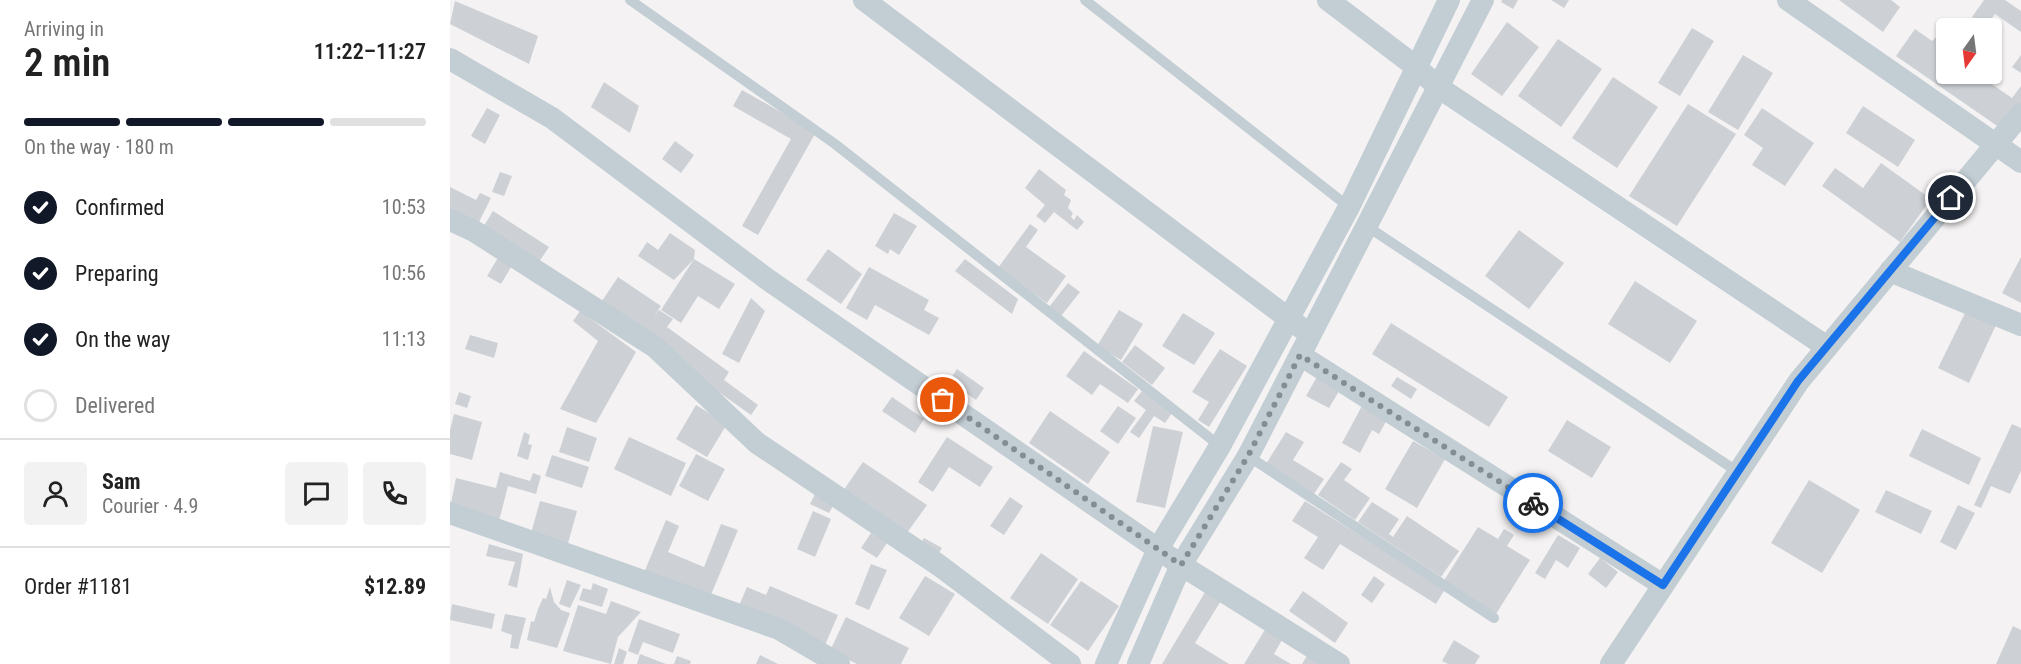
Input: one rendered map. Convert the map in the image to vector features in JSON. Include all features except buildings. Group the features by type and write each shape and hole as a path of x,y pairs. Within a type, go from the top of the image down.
{"street":[{"path":"864,0 1310,335"},
{"path":"1328,0 1415,66 1438,87 1827,346"},
{"path":"1106,664 1158,549 1220,446 1290,319 1349,207 1415,66 1449,0"},
{"path":"1138,664 1181,565 1248,456 1483,0"},
{"path":"1788,0 1997,143 2021,162"},
{"path":"450,59 552,118 767,279 1181,565 1340,664"},
{"path":"1611,664 1798,381 2021,114"},
{"path":"450,220 474,231 655,347 757,443 940,566 1070,664"},
{"path":"1890,272 2021,325"},
{"path":"1300,355 1663,585"},
{"path":"450,513 779,629 839,664"}],"lane":[{"path":"630,0 835,144 1220,446"},
{"path":"1085,0 1349,207"},
{"path":"1368,227 1738,472"},
{"path":"1248,456 1494,618"}],"way so far":[{"path":"943,400 1181,565 1248,456 1300,355 1533,503"}],"route":[{"path":"1533,503 1663,585 1798,381 1951,198"}]}
